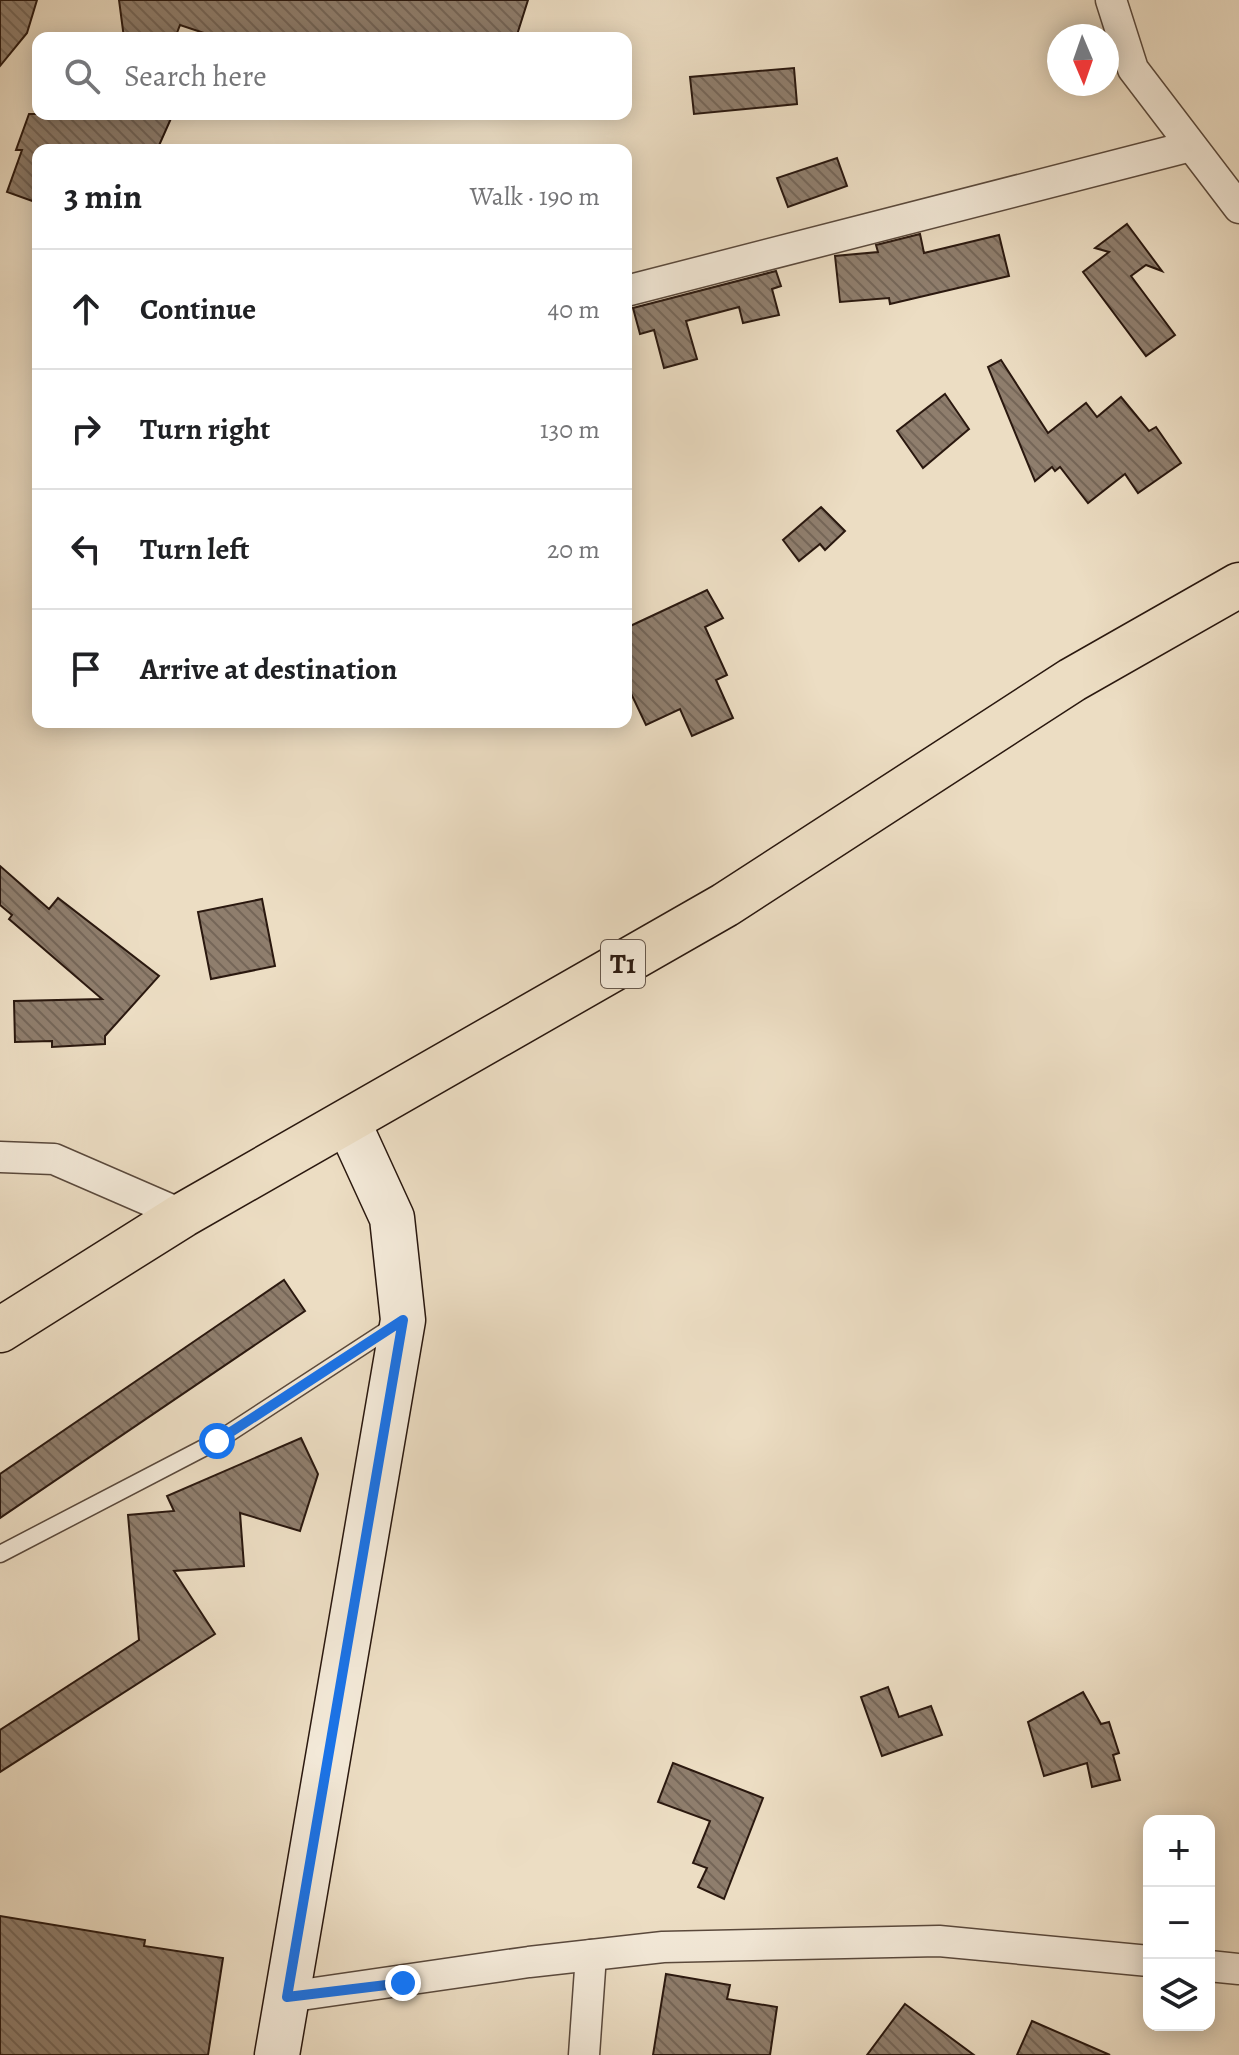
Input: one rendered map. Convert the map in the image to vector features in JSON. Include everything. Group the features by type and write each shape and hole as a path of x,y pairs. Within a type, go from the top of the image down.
{"highway":[{"name":"T1","path":"0,1330 183,1215 725,905 1072,680 1239,585"}],"street":[{"path":"1111,0 1133,69 1239,208"},
{"path":"632,289 1191,146"},
{"path":"277,2055 403,1320 392,1218 348,1122"},
{"path":"0,1157 54,1159 183,1215"},
{"path":"287,1997 591,1955 663,1947 763,1942 939,1941 1143,1960"},
{"path":"584,2055 591,1955"},
{"path":"1215,1967 1239,1969"}],"lane":[{"path":"0,1554 217,1441 403,1320"}],"building":[{"path":"0,0 37,0 27,33 0,66"},
{"path":"119,0 528,0 518,32 201,32 180,25 177,32 123,32"},
{"path":"794,68 797,104 694,114 690,77"},
{"path":"29,114 32,114 32,120 170,120 160,144 32,144 32,201 7,192 22,150 16,150"},
{"path":"837,158 847,186 788,207 777,178"},
{"path":"1127,224 1162,271 1146,265 1131,276 1175,335 1146,356 1083,272 1109,252 1095,248"},
{"path":"920,234 924,253 999,235 1009,276 890,304 889,298 840,302 835,256 878,252 876,245"},
{"path":"776,271 781,286 772,289 779,315 743,323 739,307 686,321 697,359 664,368 654,330 640,334 633,308"},
{"path":"1001,360 1048,433 1086,403 1097,417 1121,397 1149,431 1156,427 1181,463 1138,493 1125,474 1088,503 1060,467 1055,471 1052,467 1035,481 988,367"},
{"path":"945,394 969,429 923,468 897,431"},
{"path":"821,507 845,531 825,550 820,544 799,561 783,540"},
{"path":"707,590 723,618 705,627 727,675 716,680 733,718 692,736 680,709 646,725 632,696 632,625"},
{"path":"0,866 49,909 58,898 159,976 105,1036 105,1044 52,1047 52,1041 15,1042 14,1001 102,999 9,919 12,915 0,905"},
{"path":"262,899 275,966 211,979 198,912"},
{"path":"284,1280 305,1311 0,1518 0,1474"},
{"path":"301,1438 318,1474 300,1531 240,1513 244,1566 174,1571 215,1634 0,1772 0,1730 139,1640 128,1515 174,1511 167,1496"},
{"path":"888,1687 899,1717 931,1706 942,1735 882,1756 861,1697"},
{"path":"1083,1692 1101,1724 1109,1722 1119,1753 1113,1755 1120,1780 1092,1787 1087,1763 1044,1776 1028,1722"},
{"path":"673,1763 763,1798 724,1899 698,1887 707,1868 693,1863 710,1821 658,1802"},
{"path":"0,1916 145,1940 144,1946 223,1958 208,2055 0,2055"},
{"path":"666,1974 730,1985 727,1999 777,2007 770,2055 653,2055"},
{"path":"905,2004 974,2055 867,2055"},
{"path":"1032,2021 1110,2055 1017,2055"}],"route":[{"path":"217,1441 403,1320 287,1997 403,1983"}]}
